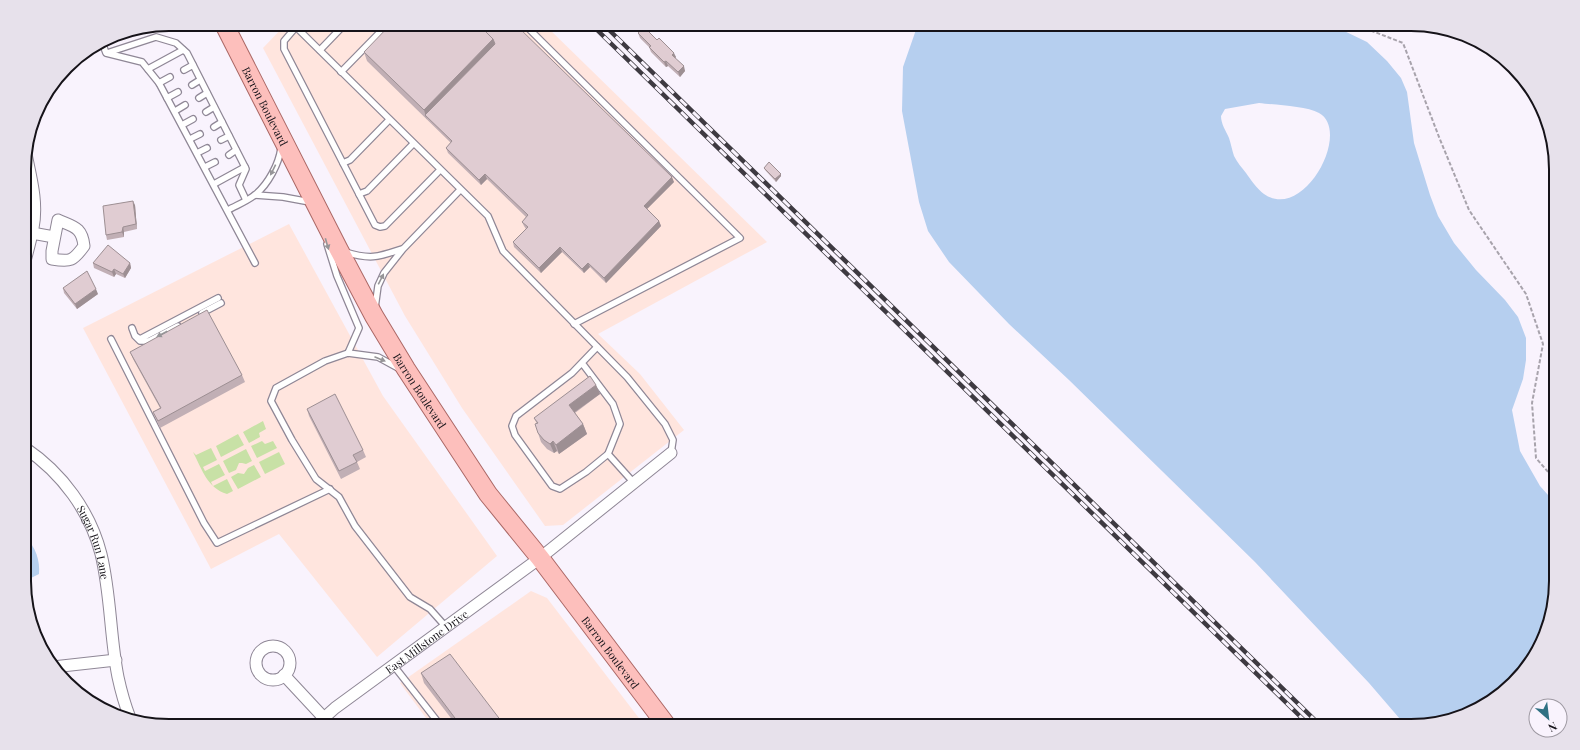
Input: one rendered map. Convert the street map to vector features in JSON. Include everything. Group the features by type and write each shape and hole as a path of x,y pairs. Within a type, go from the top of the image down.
{"main road":[{"name":"Barron Boulevard","path":"228,31 339,250 374,316 409,374 488,494 540,558 662,719"}],"street":[{"path":"31,178 35,209 31,236"},
{"path":"32,233 54,237"},
{"name":"Sugar Run Lane","path":"31,453 51,468 72,492 89,523 101,553 116,660 122,695 128,713"},
{"name":"East Millstone Drive","path":"324,718 540,558 671,453"},
{"path":"60,666 116,660"},
{"path":"284,675 324,718"}],"lane":[{"path":"293,31 284,41 284,49 375,225 380,227 385,226 440,170"},
{"path":"303,31 413,144 488,216 503,251 627,377 665,424 673,440 671,453"},
{"path":"320,50 338,31"},
{"path":"341,72 381,31"},
{"path":"531,31 740,238 574,324"},
{"path":"106,54 156,37 176,42 187,53 245,167 246,170 239,185 246,200"},
{"path":"104,47 106,54"},
{"path":"148,69 183,50"},
{"path":"106,54 142,62 159,83 255,263"},
{"path":"184,70 193,65"},
{"path":"159,83 170,77"},
{"path":"192,85 200,80"},
{"path":"167,98 178,92"},
{"path":"199,98 207,93"},
{"path":"175,111 185,105"},
{"path":"206,112 214,107"},
{"path":"182,125 193,119"},
{"path":"343,163 350,160 390,120"},
{"path":"214,126 222,122"},
{"path":"190,139 200,134"},
{"path":"221,140 229,136"},
{"path":"228,210 255,195 266,183 281,152 283,140"},
{"path":"359,194 367,191 413,144"},
{"path":"197,153 207,148"},
{"path":"229,154 236,150"},
{"path":"205,168 215,162"},
{"path":"214,184 245,167"},
{"path":"374,316 378,286 384,273 402,248 460,190"},
{"path":"255,195 283,197 315,204 337,276 360,328 348,353"},
{"path":"339,250 359,256 378,257 402,248"},
{"path":"132,328 135,336 140,341 149,341 220,300"},
{"path":"111,339 204,523 217,543 330,489"},
{"path":"582,363 613,404 620,424 608,454 586,472 560,489 552,486 514,435 512,426 516,416 572,373 597,347"},
{"path":"409,374 378,357 348,353 325,361 276,388 271,401 292,440 316,479 339,497 355,526 410,597 430,609 446,628"},
{"path":"608,454 634,483"},
{"path":"394,666 436,719"}],"path":[{"path":"1372,31 1403,43 1469,210 1526,294 1543,344 1532,403 1536,458 1549,473"}],"shaded area":[{"path":"279,31 551,31 767,242 598,334 640,374 684,430 563,525 545,526 462,408 405,316 263,48"},
{"path":"289,224 383,396 497,556 377,657 279,534 211,569 83,328"},
{"path":"531,591 547,598 640,719 427,719 400,683"}],"green space":[{"path":"263,421 266,429 259,433 260,437 249,443 243,432"},
{"path":"238,434 244,445 221,457 216,446"},
{"path":"262,441 265,444 273,441 277,448 257,458 251,446"},
{"path":"211,448 217,460 203,467 205,471 219,464 225,475 211,482 213,486 202,471 193,452 196,455"},
{"path":"246,449 252,461 246,464 239,463 236,470 229,473 223,461"},
{"path":"279,452 285,464 265,474 259,462"},
{"path":"254,465 261,477 238,489 231,477 238,473 244,474 248,468"},
{"path":"227,479 233,491 227,494 213,486"}],"water":[{"path":"916,31 1344,31 1367,42 1387,61 1401,78 1407,92 1414,143 1438,216 1454,243 1476,270 1505,300 1518,317 1526,338 1526,360 1523,379 1512,410 1520,451 1540,486 1549,496 1549,581 1548,599 1542,626 1531,650 1515,672 1488,696 1456,712 1420,719 1400,719 1369,683 1255,562 1069,380 1009,324 949,262 928,231 919,202 902,111 903,67","holes":["1259,103 1299,107 1319,113 1328,123 1330,137 1327,154 1319,171 1308,185 1294,196 1279,199 1261,192 1240,165 1234,156 1221,116 1225,109"]},
{"path":"31,544 35,549 38,559 39,574 31,578"}],"building":[{"path":"384,31 485,31 493,39 424,110 364,52"},
{"path":"485,31 522,31 672,177 644,206 659,221 604,278 588,263 582,269 560,247 539,268 513,242 528,227 522,222 528,215 485,174 479,180 446,148 452,141 425,115 495,44 493,39"},
{"path":"640,31 648,31 657,40 659,38 674,53 672,55 684,66 678,72 666,61 664,62 638,33"},
{"path":"769,162 781,174 775,179 764,168"},
{"path":"133,201 136,224 123,227 122,232 106,235 103,206"},
{"path":"108,245 130,263 123,274 114,269 112,272 93,263"},
{"path":"87,271 96,289 75,304 63,288"},
{"path":"207,310 242,375 158,421 153,412 161,408 130,352"},
{"path":"590,376 596,385 569,405 583,424 556,445 553,441 550,444 538,433 535,424 538,423 534,418"},
{"path":"335,394 363,450 353,455 357,462 339,471 307,409"},
{"path":"450,654 500,719 456,719 421,673"}],"railway":[{"path":"598,31 1303,719"},
{"path":"610,31 1314,719"}]}
